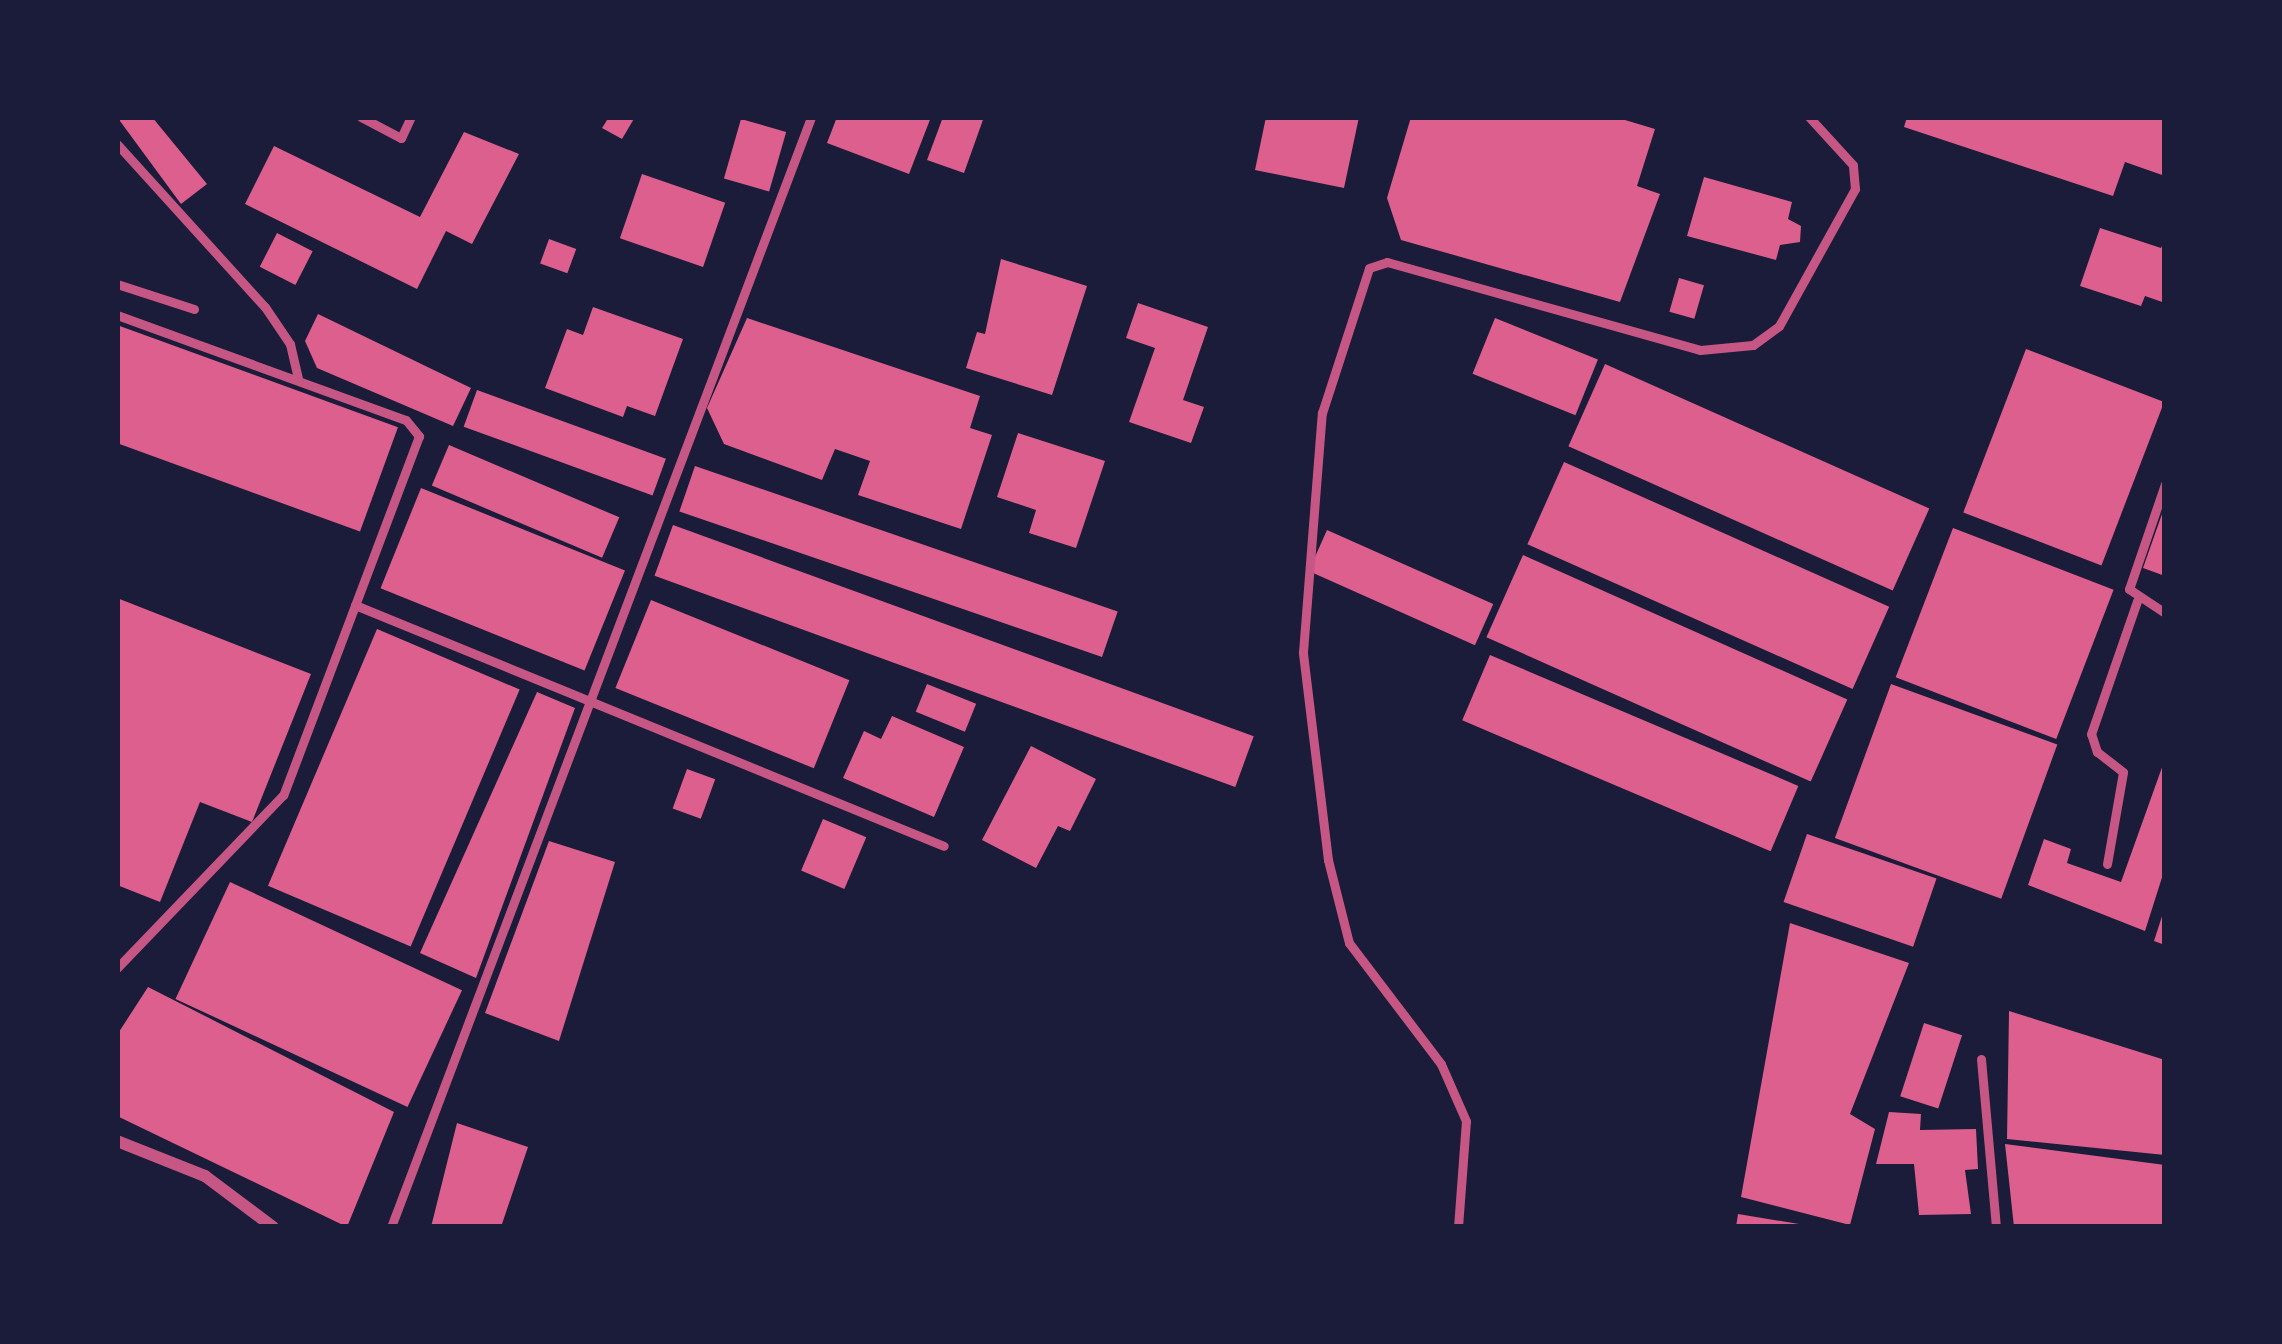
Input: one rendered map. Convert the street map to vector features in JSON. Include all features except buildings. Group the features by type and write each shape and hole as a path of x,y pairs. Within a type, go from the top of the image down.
{"street":[{"path":"117,1141 205,1176 273,1227"}],"lane":[{"path":"361,117 401,137 411,117"},
{"path":"391,1227 595,700 812,117"},
{"path":"1458,1227 1466,1121 1441,1064 1349,943 1328,860 1303,652 1322,412 1369,268 1387,262 1700,350 1753,345 1779,326 1855,188 1852,165 1809,117"},
{"path":"117,144 265,307 290,344 298,379"},
{"path":"117,284 194,309"},
{"path":"117,315 406,420 419,436 283,795 117,968"},
{"path":"2165,484 2129,589 2137,602 2165,613"},
{"path":"2107,864 2123,772 2098,752 2091,734 2137,602"},
{"path":"355,605 944,846"},
{"path":"1981,1059 1996,1227"}]}
